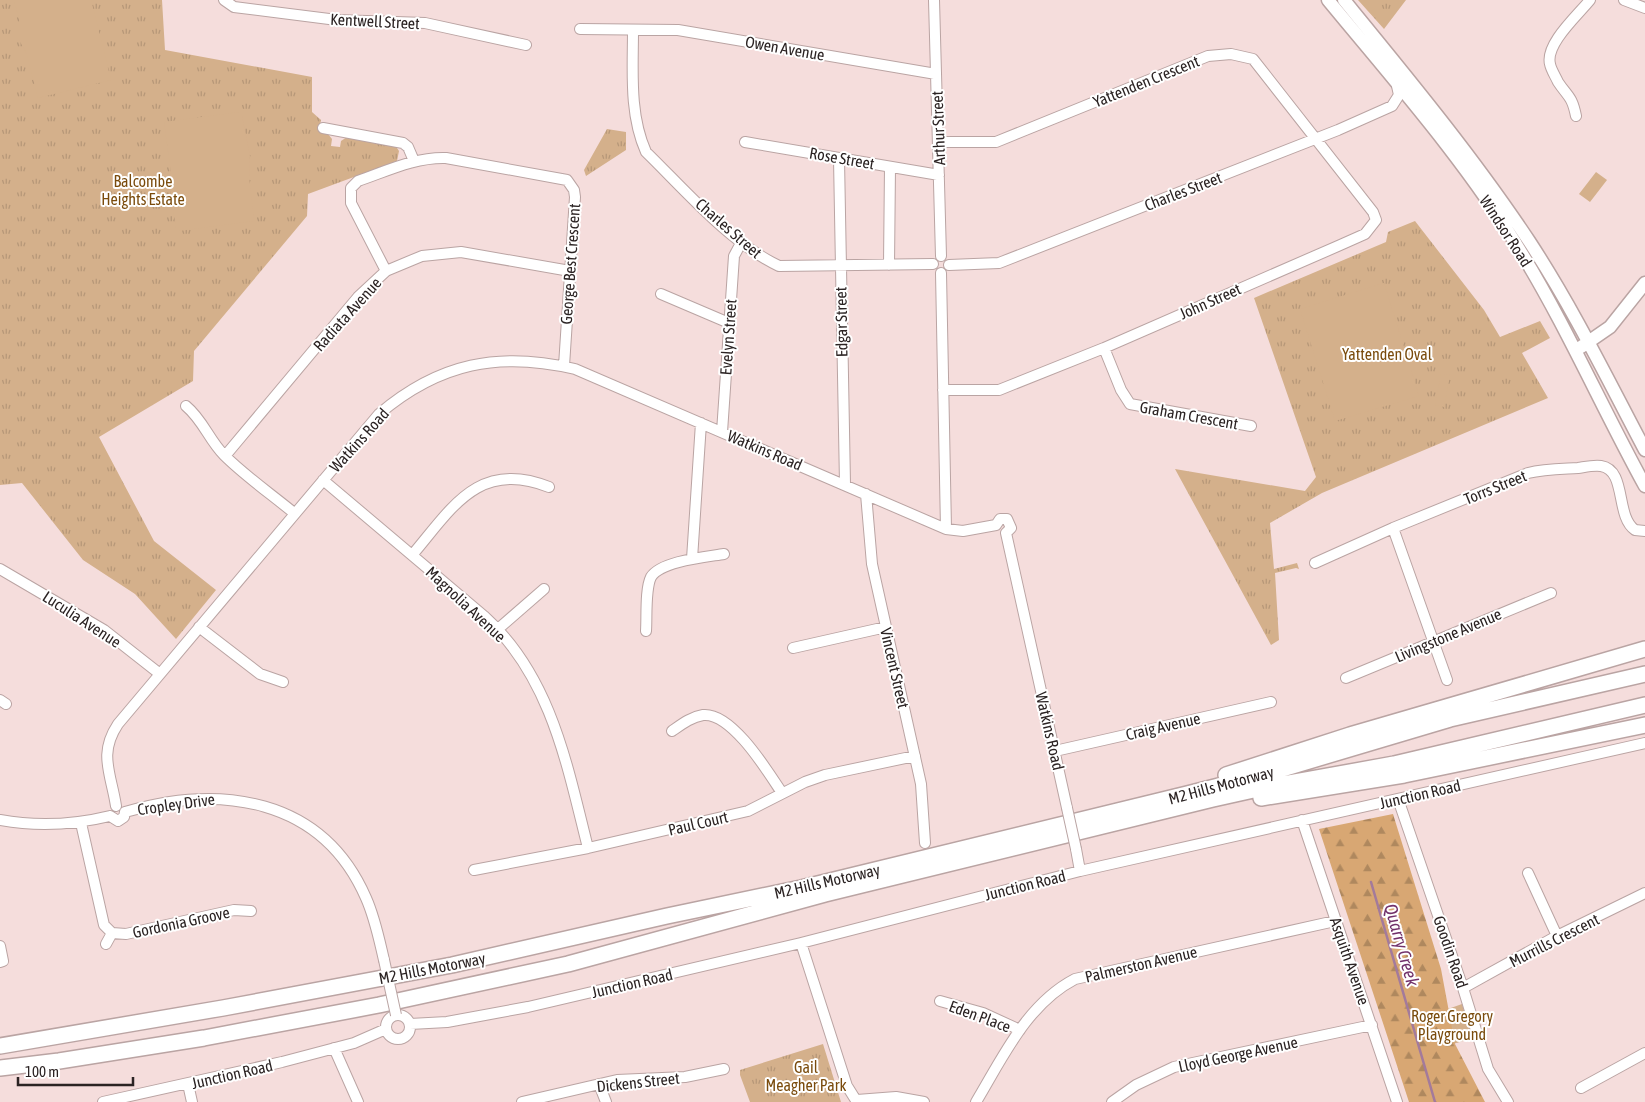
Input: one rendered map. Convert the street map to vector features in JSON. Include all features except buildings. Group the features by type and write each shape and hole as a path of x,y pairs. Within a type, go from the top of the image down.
{"highway":[{"path":"1121,810 1350,735 1641,651"},
{"name":"M2 Hills Motorway","path":"0,1046 278,999 452,965 667,916 801,888 1262,775 1450,720 1645,674"},
{"name":"M2 Hills Motorway","path":"0,1068 59,1061 229,1033 370,1006 568,964 825,894 1267,787 1413,760 1645,705"},
{"path":"1097,828 1242,801 1404,775 1645,725"}],"main road":[{"name":"Windsor Road","path":"1328,0 1455,157 1500,219 1539,284 1645,486"},
{"name":"Windsor Road","path":"1344,0 1512,217 1554,282 1645,450"},
{"path":"1575,351 1588,344 1610,327 1645,283"}],"street":[{"name":"Kentwell Street","path":"224,0 234,7 337,20 425,23 526,45"},
{"name":"Arthur Street","path":"934,0 941,256"},
{"path":"1576,116 1572,99 1559,83 1550,64 1550,50 1590,0"},
{"path":"1624,0 1645,8"},
{"name":"Owen Avenue","path":"580,29 678,30 696,32 936,74"},
{"name":"Charles Street","path":"633,30 634,105 640,138 646,152 741,243 760,257 779,266 933,264"},
{"name":"Yattenden Crescent","path":"939,142 996,142 1208,56 1231,54 1253,59 1318,141"},
{"name":"Charles Street","path":"950,265 999,263 1318,141 1392,106 1399,95 1397,86"},
{"path":"323,128 403,143 408,147 414,161"},
{"name":"John Street","path":"943,390 999,390 1104,348 1338,246 1371,229 1376,216 1318,141"},
{"name":"Rose Street","path":"745,142 939,174"},
{"name":"George Best Crescent","path":"386,271 351,204 352,188 358,181 414,161 446,158 567,180 574,190 575,197 564,366"},
{"name":"Edgar Street","path":"839,159 845,484"},
{"path":"889,265 890,167"},
{"name":"Evelyn Street","path":"722,432 734,256 741,243"},
{"name":"Radiata Avenue","path":"225,456 358,297 386,271 422,256 461,252 570,271"},
{"path":"941,256 948,259 950,265 947,270 941,273 936,271 933,264 936,257 941,256"},
{"path":"941,273 946,529"},
{"path":"661,294 729,323"},
{"name":"Graham Crescent","path":"1104,348 1121,390 1130,404 1250,426"},
{"name":"Watkins Road","path":"116,806 107,760 109,739 199,627 379,414 411,388 434,377 454,370 496,361 531,360 564,366 586,373 946,529 963,531 996,525 1000,519 1007,519 1011,528 1006,533 1080,871"},
{"path":"186,406 199,417 215,444 225,456 294,513"},
{"path":"692,559 701,423"},
{"name":"Torrs Street","path":"1315,564 1393,528 1528,473 1545,470 1600,466 1612,471 1628,522 1635,530 1645,531"},
{"path":"413,554 460,498 474,487 496,480 513,478 534,481 549,486"},
{"name":"Magnolia Avenue","path":"323,480 413,554 498,629 540,690 552,716 561,740 588,848"},
{"name":"Vincent Street","path":"866,494 872,564 923,795 925,842"},
{"path":"1393,528 1447,680"},
{"path":"646,632 649,584 652,576 662,567 692,559 724,554"},
{"name":"Luculia Avenue","path":"0,569 104,630 160,674"},
{"path":"498,629 544,589"},
{"name":"Livingstone Avenue","path":"1346,678 1551,593"},
{"path":"199,627 260,674 283,682"},
{"path":"793,648 886,628"},
{"name":"Craig Avenue","path":"1055,751 1271,702"},
{"path":"672,731 687,720 704,715 718,719 746,741 782,793"},
{"name":"Junction Road","path":"410,1024 439,1023 528,1007 801,943 1080,871 1643,743"},
{"name":"Paul Court","path":"474,870 588,848 748,811 782,793 825,775 915,756"},
{"name":"Cropley Drive","path":"125,812 199,798 226,798 254,803 295,819 328,843 356,878 376,923 396,1015"},
{"name":"Goodin Road","path":"1398,799 1463,988 1488,1069 1508,1102"},
{"path":"0,820 32,825 81,823 110,816 118,821 122,819 125,812 122,807 116,806 111,808 110,816"},
{"name":"Asquith Avenue","path":"1302,820 1397,1102"},
{"name":"Gordonia Groove","path":"81,823 104,925 112,933 126,934 234,910 251,911"},
{"path":"1528,873 1557,936"},
{"name":"Murrills Crescent","path":"1463,988 1557,936 1645,894"},
{"name":"Palmerston Avenue","path":"976,1102 1020,1030 1047,996 1075,979 1335,921"},
{"name":"Gordonia Groove","path":"106,944 112,933"},
{"path":"801,943 847,1086 857,1101 896,1097 924,1102"},
{"path":"0,946 3,961 0,962"},
{"name":"Eden Place","path":"940,1001 983,1014 1020,1030"},
{"path":"396,1015 406,1018 410,1024 408,1035 401,1039 393,1038 386,1029 389,1019 396,1015"},
{"name":"Lloyd George Avenue","path":"1112,1102 1136,1085 1174,1068 1372,1025"},
{"name":"Junction Road","path":"103,1102 188,1084 334,1048 364,1040 386,1029"},
{"path":"334,1048 358,1102"},
{"path":"1581,1088 1645,1054"},
{"name":"Dickens Street","path":"522,1102 617,1080 685,1077 724,1069"},
{"path":"188,1084 192,1102"},
{"path":"599,1084 606,1102"}],"green space":[{"name":"Balcombe Heights Estate","path":"0,0 162,0 165,50 312,77 312,112 321,120 319,132 328,134 332,139 331,146 340,147 341,141 347,137 395,145 399,151 397,161 308,194 307,216 194,351 193,381 99,437 154,541 216,590 176,639 135,594 83,560 22,483 0,485"},
{"path":"14,0 91,0 111,80 38,98 27,54 19,40 19,19"},
{"path":"1358,0 1406,0 1384,29"},
{"path":"239,112 239,116 242,116 250,156 249,176 254,221 179,231 179,228 176,228 169,182 172,181 164,122"},
{"path":"607,129 626,132 626,150 586,176 584,170"},
{"path":"1596,172 1607,180 1590,202 1579,194"},
{"name":"Yattenden Oval","path":"1415,221 1484,310 1500,337 1540,321 1550,338 1522,353 1548,398 1322,493 1270,523 1274,569 1297,563 1299,569 1275,573 1279,640 1271,645 1175,469 1305,491 1316,477 1254,298 1386,242 1388,232"},
{"path":"1384,283 1419,396 1335,421 1300,309"},
{"path":"1441,374 1450,375 1444,407 1435,405"},
{"path":"1393,814 1441,969 1455,1044 1485,1102 1409,1102 1319,829"},
{"name":"Roger Gregory Playground","path":"1462,1004 1473,1038 1443,1047 1431,1015"},
{"name":"Gail Meagher Park","path":"823,1044 841,1102 750,1102 740,1070"}],"waterway":[{"name":"Quarry Creek","path":"1371,882 1435,1102"}]}
